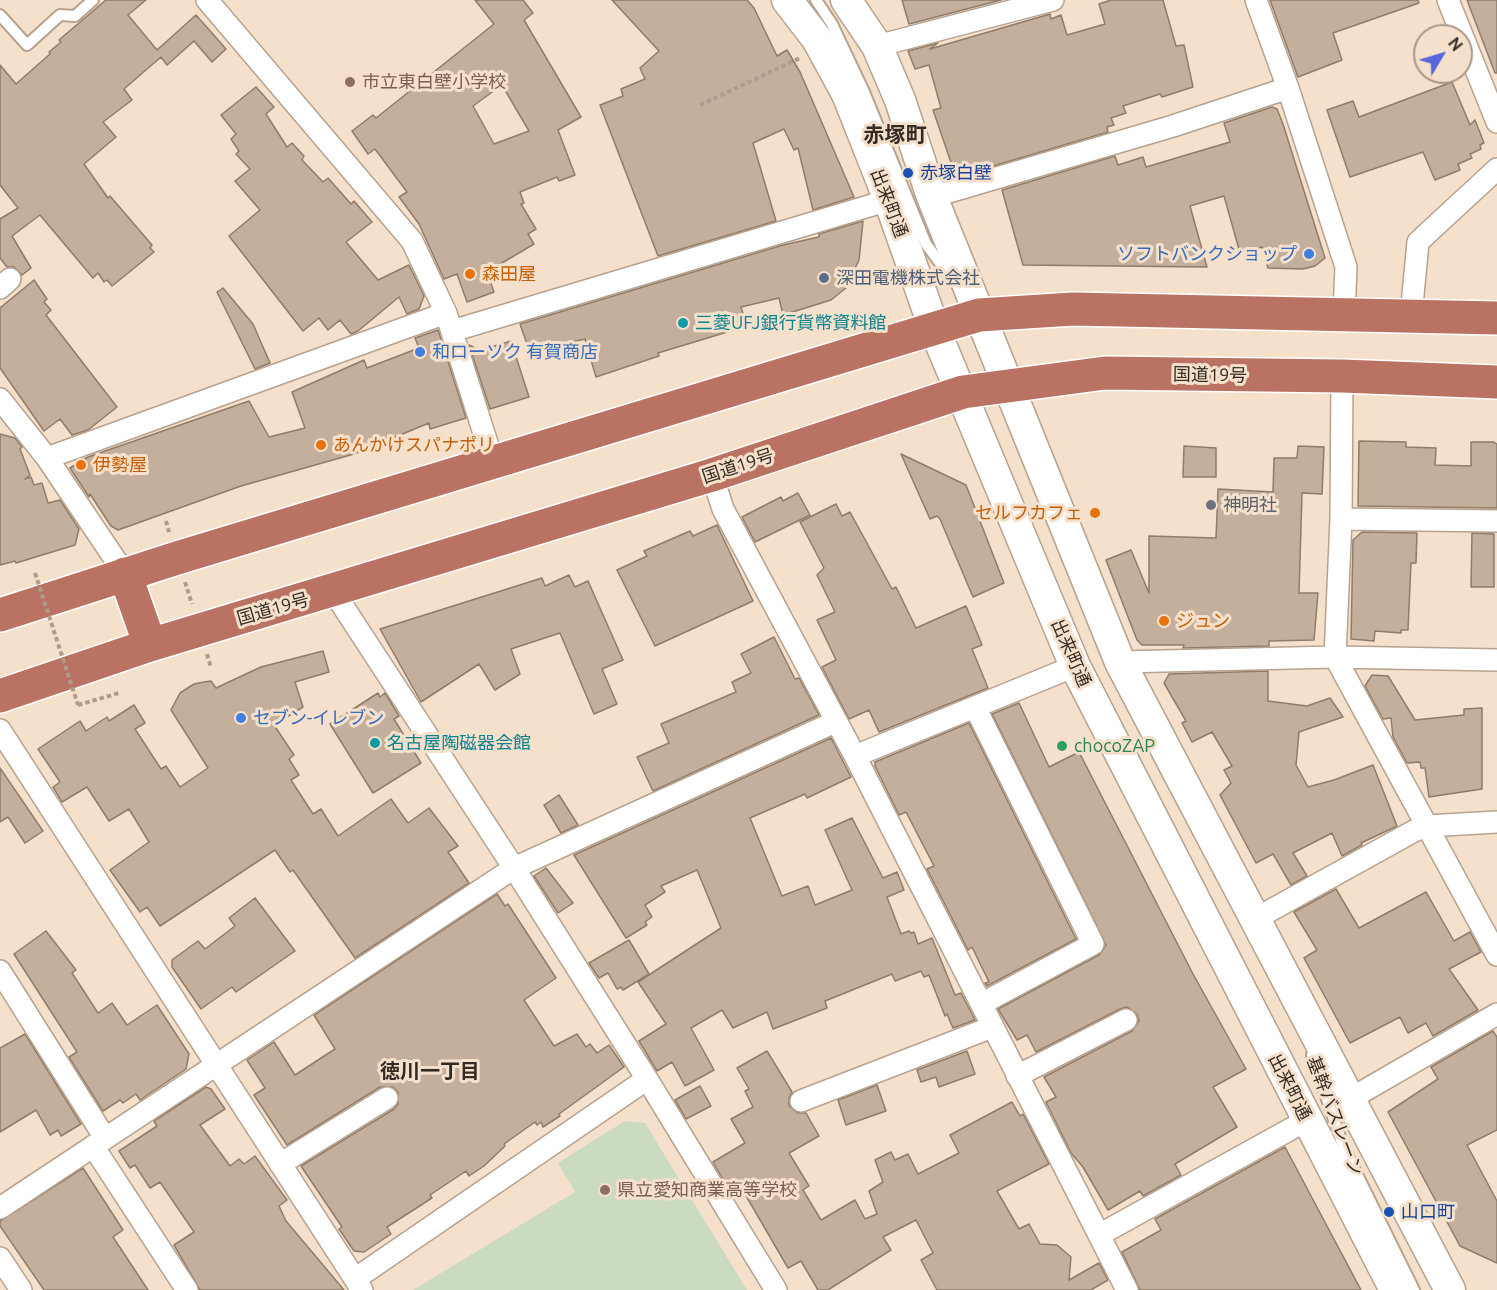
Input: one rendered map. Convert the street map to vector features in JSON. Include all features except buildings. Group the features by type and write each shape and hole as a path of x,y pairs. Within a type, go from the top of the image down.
{"highway":[{"path":"0,615 177,558 979,315 1073,309 1497,318"},
{"name":"国道19号","path":"0,696 150,645 712,475 963,392 1105,374 1342,376 1497,382"},
{"path":"125,574 150,645"}],"main road":[{"name":"出来町通","path":"787,0 817,39 847,94 889,200 934,328 963,392 1075,666 1395,1290"},
{"path":"846,0 877,46 900,100 932,197 1120,662 1450,1290"}],"street":[{"path":"207,0 412,241 449,322 493,462"},
{"path":"1256,0 1288,88 1346,267 1344,314"},
{"path":"1448,0 1497,122"},
{"path":"877,46 1040,2"},
{"path":"932,197 1173,126 1288,88"},
{"path":"1411,316 1419,242 1497,169"},
{"path":"47,458 449,322 889,200"},
{"path":"1342,376 1341,519 1335,657 1497,956"},
{"path":"3,408 47,458 125,574"},
{"path":"712,475 723,509 855,756 1127,1290"},
{"path":"1341,519 1497,521"},
{"path":"333,591 514,868 776,1290"},
{"path":"1120,662 1335,657 1497,660"},
{"path":"855,756 1075,666"},
{"path":"975,707 1093,944 981,1004"},
{"path":"0,1208 514,868 835,722"},
{"path":"0,730 359,1284 647,1079"},
{"path":"1255,919 1426,826 1497,822"},
{"path":"0,971 187,1290"},
{"path":"1350,1098 1497,1014"},
{"path":"1017,1076 1126,1020"},
{"path":"801,1101 992,1028"},
{"path":"280,1164 387,1098"},
{"path":"1099,1235 1307,1120"},
{"path":"0,1258 21,1290"}],"lane":[{"path":"0,15 27,45 60,15 75,16 93,0"},
{"path":"816,0 832,24 864,92 926,244 979,315"},
{"name":"基幹バスレーン","path":"1282,969 1343,1146 1414,1290"},
{"path":"1379,1258 1404,1290"}],"path":[{"path":"700,105 801,58"},
{"path":"166,521 212,668"},
{"path":"35,573 78,705 119,693"}],"green space":[{"name":"県立愛知商業高等学校","path":"625,1121 645,1123 747,1290 413,1290 575,1192 558,1163"}],"place":[{"name":"市立東白壁小学校","path":"350,82"},
{"name":"赤塚白壁","path":"908,173"},
{"name":"ソフトバンクショップ","path":"1309,254"},
{"name":"森田屋","path":"470,274"},
{"name":"深田電機株式会社","path":"824,278"},
{"name":"三菱UFJ銀行貨幣資料館","path":"683,323"},
{"name":"和ローソク 有賀商店","path":"420,352"},
{"name":"あんかけスパナポリ","path":"321,445"},
{"name":"伊勢屋","path":"81,465"},
{"name":"神明社","path":"1211,505"},
{"name":"セルフカフェ","path":"1095,513"},
{"name":"ジュン","path":"1164,621"},
{"name":"セブン-イレブン","path":"241,718"},
{"name":"名古屋陶磁器会館","path":"375,743"},
{"name":"chocoZAP","path":"1062,746"},
{"name":"県立愛知商業高等学校","path":"605,1190"},
{"name":"山口町","path":"1389,1212"}],"district":[{"name":"赤塚町","path":"895,135"},
{"name":"徳川一丁目","path":"430,1071"}]}
